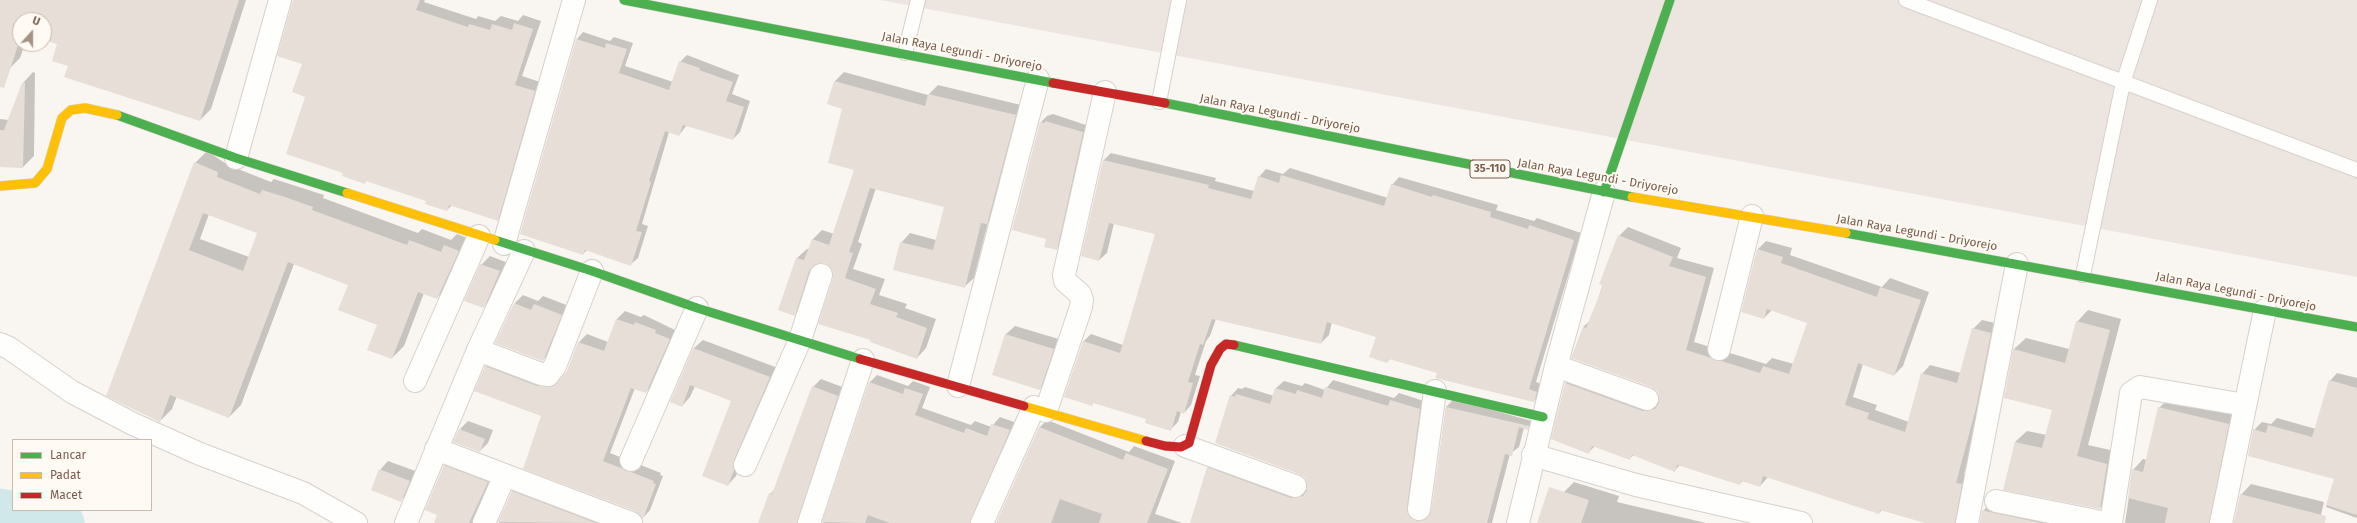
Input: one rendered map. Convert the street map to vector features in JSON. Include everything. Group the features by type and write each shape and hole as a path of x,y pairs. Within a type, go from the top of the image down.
{"main road":[{"name":"Jalan Raya Legundi - Driyorejo","path":"624,0 651,2 1160,102 1604,192 1752,216 2083,275 2357,327"},
{"path":"1604,192 1670,0"},
{"path":"0,186 27,186 35,183 47,169 62,118 71,110 85,108 120,116 236,158 524,251 592,271 697,308 863,360 1040,409 1165,446 1185,446 1189,443 1211,365 1220,349 1226,344 1242,345 1543,417"}],"street":[{"path":"236,158 280,0"},
{"path":"504,244 574,0"},
{"path":"958,386 1038,79"},
{"path":"982,523 1040,409 1081,307 1082,300 1080,294 1065,281 1064,275 1105,92"},
{"path":"1518,523 1533,454 1604,192"},
{"path":"1719,349 1752,216"},
{"path":"415,381 479,236"},
{"path":"406,523 478,350 524,251"},
{"path":"1967,523 2017,264"},
{"path":"478,350 548,375 555,366 592,271"},
{"path":"745,465 800,340 821,275"},
{"path":"631,460 697,308"},
{"path":"2221,523 2265,310"},
{"path":"0,344 9,348 72,392 133,424 200,454 303,493 356,523"},
{"path":"809,523 863,360"},
{"path":"1556,366 1647,399"},
{"path":"2111,523 2131,393 2140,387 2245,405"},
{"path":"1419,509 1435,391"},
{"path":"1185,446 1295,486"},
{"path":"436,449 631,523"},
{"path":"1533,454 1636,485 1801,523"},
{"path":"484,523 505,475"},
{"path":"1996,502 2106,523"}],"lane":[{"path":"905,53 918,0"},
{"path":"1160,102 1179,0"},
{"path":"1906,0 2357,170"},
{"path":"2083,275 2123,82 2150,0"}],"shaded area":[{"path":"880,0 2357,0 2357,277"}],"building":[{"path":"0,0 239,0 200,121 64,77 68,66 52,61 57,44 52,42 52,12 12,12 12,52 16,52 4,88 0,87"},
{"path":"293,0 420,0 416,10 468,27 469,24 490,30 492,24 512,30 514,23 533,29 515,85 535,91 498,221 449,205 447,211 425,204 426,201 366,181 365,184 342,176 343,173 286,154 305,97 292,92 302,64 277,56"},
{"path":"576,39 605,48 606,43 627,49 619,73 669,90 679,61 700,68 699,70 733,82 726,101 744,107 733,140 683,125 679,136 665,131 649,181 651,182 636,231 642,232 631,266 585,250 583,255 520,234"},
{"path":"834,81 925,106 928,94 1016,115 987,224 981,223 965,288 893,270 900,242 933,250 944,207 870,188 849,252 853,253 845,278 876,289 870,304 898,313 896,317 927,328 917,359 870,342 871,340 818,324 833,278 830,267 825,263 818,263 809,271 795,316 778,310 796,258 804,260 812,239 829,245 854,170 828,163 842,109 827,104"},
{"path":"22,83 25,83 23,168 0,167 0,130 4,130"},
{"path":"1045,121 1083,132 1057,250 1044,247 1046,239 1012,230 1040,122 1045,123"},
{"path":"1103,160 1209,185 1208,188 1251,199 1258,176 1279,183 1281,175 1384,206 1391,184 1432,197 1433,195 1491,212 1490,217 1528,229 1529,225 1574,240 1529,389 1537,392 1534,402 1435,378 1437,373 1389,359 1387,363 1369,357 1376,337 1327,322 1321,344 1212,319 1203,345 1200,344 1188,382 1193,383 1184,414 1177,411 1171,431 1145,423 1146,419 1093,403 1092,406 1064,397 1083,341 1120,353 1155,234 1109,223 1099,261 1081,256"},
{"path":"194,162 218,172 217,177 260,194 262,190 285,197 313,207 312,210 407,245 409,240 441,252 444,245 459,251 437,299 418,292 392,359 367,350 377,325 338,310 348,285 288,262 229,418 170,395 160,422 106,396","holes":["203,213 257,233 243,271 189,250"]},
{"path":"1618,235 1673,257 1669,266 1706,277 1686,350 1760,373 1763,366 1789,374 1807,323 1767,309 1764,319 1741,312 1757,249 1783,257 1781,263 1877,297 1880,287 1921,300 1894,376 1858,363 1845,405 1869,413 1867,419 1905,432 1921,373 1957,383 1972,328 1991,333 1976,408 1956,483 1962,484 1955,523 1925,523 1880,510 1879,514 1763,476 1760,487 1741,481 1740,485 1677,465 1675,472 1632,455 1630,460 1592,446 1589,454 1551,439 1565,383 1643,411 1655,409 1659,403 1657,391 1651,387 1571,358 1583,327 1586,328 1603,286 1599,284"},
{"path":"480,264 500,271 484,308 464,301"},
{"path":"514,303 531,310 534,304 562,315 543,361 495,343"},
{"path":"616,319 634,325 635,322 656,330 655,333 670,339 646,393 631,388 603,461 654,481 653,483 656,484 643,519 635,511 523,469 541,416 474,391 485,366 537,386 553,386 567,371 578,342 604,351"},
{"path":"2076,321 2110,330 2077,456 2107,464 2100,509 2003,490 2015,442 2042,448 2052,410 2004,398 2013,349 2065,363"},
{"path":"1005,334 1054,349 1040,390 992,375"},
{"path":"693,348 770,377 734,460 734,470 728,486 702,476 731,401 690,385 682,407 670,402"},
{"path":"2329,380 2357,388 2357,515 2326,505 2334,479 2248,456 2253,429 2266,433 2268,425 2312,437"},
{"path":"869,382 903,394 905,388 923,394 915,415 964,433 966,428 987,436 991,424 1010,430 970,523 890,523 868,515 865,523 822,522"},
{"path":"812,386 838,396 797,523 758,523 769,493 772,494"},
{"path":"1325,387 1388,406 1390,400 1420,409 1407,507 1408,514 1417,521 1424,520 1431,511 1446,407 1529,426 1528,430 1519,427 1512,456 1505,454 1487,523 1190,523 1207,467 1291,498 1303,496 1307,490 1305,478 1299,474 1215,443 1230,395 1235,397 1236,394 1270,404 1275,388 1296,394 1297,390 1322,398"},
{"path":"2158,407 2229,424 2209,523 2165,523 2168,508 2128,498 2132,469 2143,472"},
{"path":"1039,427 1123,460 1126,453 1168,469 1147,523 1099,523 1102,514 1060,499 1051,523 996,523"},
{"path":"459,429 485,439 480,452 453,442"},
{"path":"444,465 488,482 469,523 434,523 437,515 425,510"},
{"path":"379,469 410,481 401,502 371,490"},
{"path":"1549,487 1589,500 1581,523 1537,523"},
{"path":"512,491 596,523 498,522"},
{"path":"2240,494 2326,516 2325,523 2234,523"},
{"path":"1982,510 1994,513 2042,523 1980,523"}],"waterway":[{"path":"0,511 62,523"}],"traffic: fast":[{"path":"624,0 1053,83"},
{"path":"1604,192 1670,0"},
{"path":"1165,103 1632,197"},
{"path":"117,115 236,158 347,193"},
{"path":"1846,233 2357,327"},
{"path":"495,240 592,271 697,308 860,359"},
{"path":"1234,345 1543,417"}],"traffic: slow":[{"path":"0,186 35,183 47,169 62,118 71,110 85,108 117,115"},
{"path":"347,193 495,240"},
{"path":"1632,197 1846,233"},
{"path":"1024,406 1146,441"}],"traffic: jam":[{"path":"1053,83 1165,103"},
{"path":"1146,441 1165,446 1181,447 1189,443 1211,365 1220,349 1226,344 1234,345"},
{"path":"860,359 1024,406"}]}
